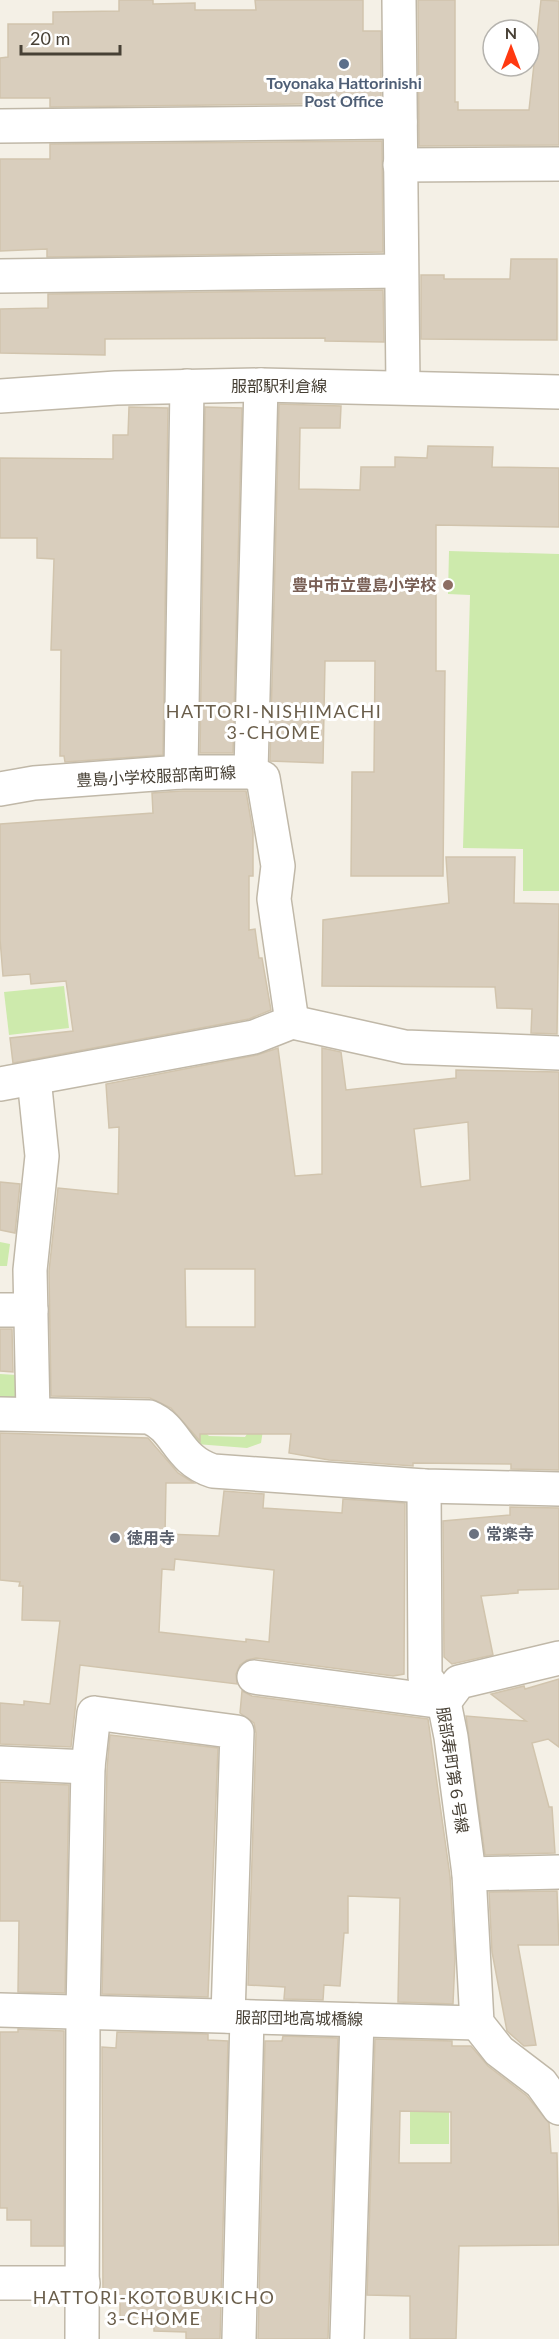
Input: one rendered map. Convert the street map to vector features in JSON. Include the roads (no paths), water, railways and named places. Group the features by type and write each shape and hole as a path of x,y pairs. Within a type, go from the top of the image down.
{"street":[{"path":"399,0 403,387"},
{"path":"0,126 400,122"},
{"path":"400,165 559,164"},
{"path":"0,276 401,271"},
{"path":"251,772 261,385"},
{"name":"服部駅利倉線","path":"0,396 187,386 261,385 559,392"},
{"path":"181,772 187,386"},
{"name":"豊島小学校服部南町線","path":"0,789 34,783 181,772 251,772 263,778 278,866 274,899 292,1022"},
{"path":"0,1084 254,1037 292,1022 405,1047 559,1053"},
{"path":"33,1414 16,1310 30,1270 42,1156 34,1078"},
{"path":"0,1414 149,1417 165,1428 186,1456 213,1471 424,1486 559,1490"},
{"name":"服部寿町第６号線","path":"424,1486 425,1677 444,1702 469,1874 477,2023"},
{"path":"254,1677 444,1702 459,1682 559,1658"},
{"path":"82,2339 83,2012 88,1767 94,1713 237,1732 239,2339"},
{"path":"0,1763 88,1767"},
{"path":"469,1874 559,1872"},
{"name":"服部団地高城橋線","path":"0,2010 477,2023"},
{"path":"347,2339 357,2020"},
{"path":"477,2023 484,2036 499,2051 541,2083 559,2109"},
{"path":"0,2283 83,2283"}],"place":[{"name":"Toyonaka Hattorinishi Post Office","path":"344,64"},
{"name":"豊中市立豊島小学校","path":"448,585"},
{"name":"常楽寺","path":"474,1534"},
{"name":"徳用寺","path":"115,1538"}],"district":[{"name":"HATTORI-NISHIMACHI 3-CHOME","path":"274,722"},
{"name":"HATTORI-KOTOBUKICHO 3-CHOME","path":"154,2308"}]}
